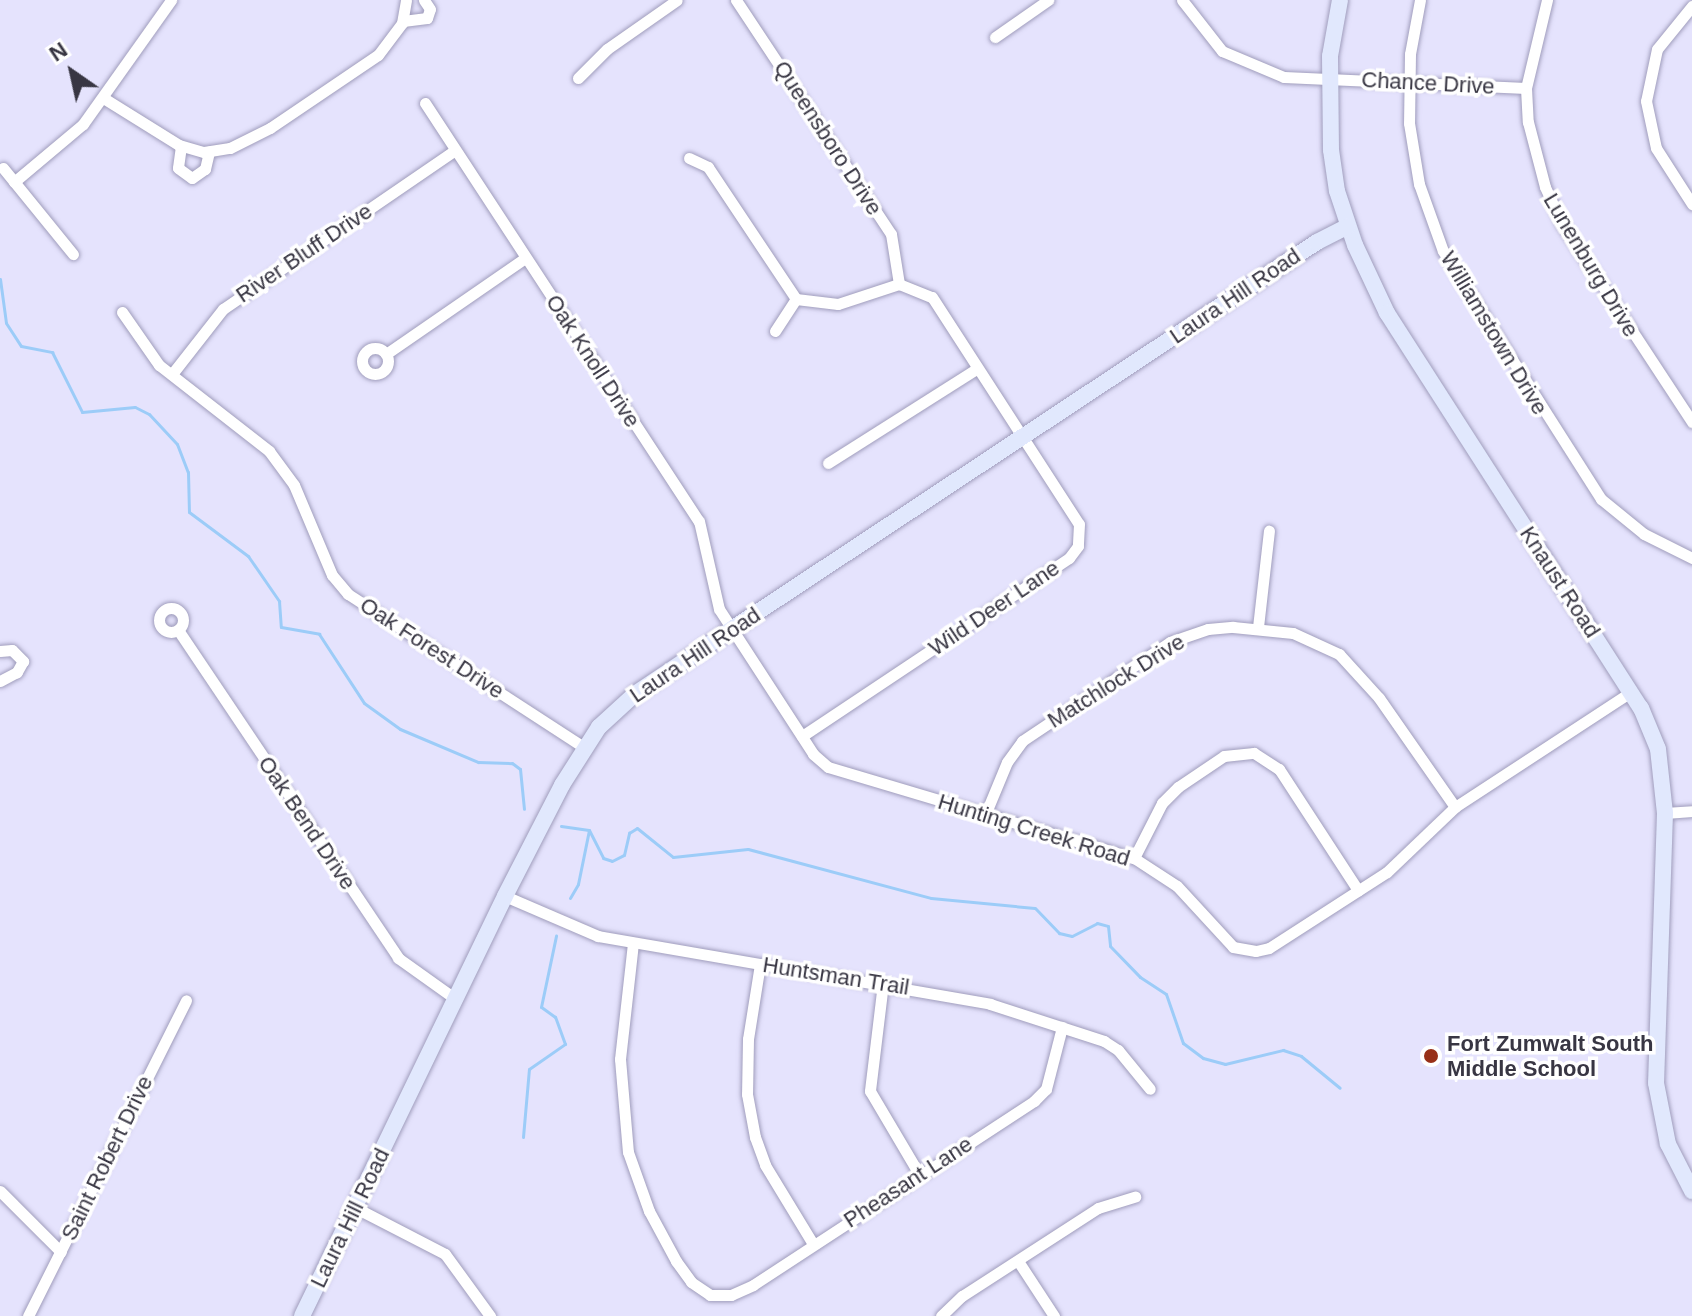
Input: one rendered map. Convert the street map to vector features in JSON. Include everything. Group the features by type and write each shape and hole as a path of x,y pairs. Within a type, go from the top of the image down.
{"main road":[{"name":"Knaust Road","path":"1340,0 1330,78 1331,150 1347,227 1387,313 1631,692 1658,749 1665,813 1656,1083 1668,1144 1692,1191"},
{"name":"Laura Hill Road","path":"302,1316 454,998 584,747 635,694 1347,227"}],"street":[{"path":"14,182 105,99 171,0"},
{"path":"105,99 181,146 209,151 249,141 378,55 403,21 406,0"},
{"path":"403,21 427,18 430,9 424,0"},
{"path":"578,78 607,49 677,0"},
{"name":"Queensboro Drive","path":"736,0 891,234 899,284"},
{"path":"995,37 1048,0"},
{"name":"Chance Drive","path":"1182,0 1212,42 1232,58 1284,77 1526,88"},
{"name":"Williamstown Drive","path":"1420,0 1408,82 1419,184 1443,251 1468,298 1601,499 1644,534 1692,558"},
{"name":"Lunenburg Drive","path":"1547,0 1526,88 1535,154 1562,224 1692,422"},
{"path":"1692,6 1657,49 1646,101 1656,148 1692,204"},
{"name":"Oak Knoll Drive","path":"425,103 699,521 712,590 732,629"},
{"path":"181,146 178,168 192,178 205,169 209,151"},
{"name":"River Bluff Drive","path":"172,374 223,309 455,150"},
{"path":"689,158 708,167 796,299 838,304 899,284 932,297 976,369 1024,437"},
{"path":"3,168 73,254"},
{"path":"386,354 525,258"},
{"path":"775,331 796,299"},
{"name":"Oak Forest Drive","path":"122,312 151,355 269,451 294,485 332,575 348,594 584,747"},
{"path":"828,463 976,369"},
{"name":"Wild Deer Lane","path":"802,736 1069,558 1078,546 1076,513 1024,437"},
{"path":"1258,627 1269,531"},
{"name":"Matchlock Drive","path":"985,815 1013,751 1056,718 1170,642 1208,629 1258,627 1301,636 1348,662 1379,698 1455,807"},
{"name":"Hunting Creek Road","path":"732,629 802,736 828,767 1134,858 1177,886 1217,932 1245,951 1269,948 1387,872 1455,807 1631,692"},
{"name":"Oak Bend Drive","path":"178,630 398,958 454,998"},
{"path":"0,651 12,650 23,661 17,672 0,681"},
{"path":"1134,858 1162,803 1178,787 1224,756 1254,753 1279,769 1358,890"},
{"path":"1665,813 1692,811"},
{"name":"Huntsman Trail","path":"505,896 579,929 633,943 883,983 990,1004 1062,1027 1118,1050 1150,1089"},
{"name":"Pheasant Lane","path":"633,943 620,1059 628,1152 649,1211 676,1261 691,1282 710,1295 731,1295 753,1285 1046,1089 1062,1027"},
{"path":"760,964 748,1039 752,1122 765,1165 813,1244"},
{"path":"883,983 870,1091 919,1174"},
{"name":"Saint Robert Drive","path":"28,1316 186,1000"},
{"path":"0,1191 61,1252"},
{"path":"941,1316 1098,1208 1135,1197"},
{"path":"356,1208 445,1254 490,1316"},
{"path":"1018,1261 1054,1316"}],"waterway":[{"path":"0,279 6,323 21,346 52,352 82,412 135,407 149,414 177,444 188,472 189,512 248,556 279,601 281,627 319,634 364,703 400,729 478,762 512,763 520,769 524,809"},
{"path":"561,826 589,830 603,858 612,861 624,855 629,833 637,828 673,857 748,849 931,898 1035,908 1059,933 1072,936 1097,923 1108,926 1110,946 1140,977 1166,994 1183,1043 1203,1058 1225,1064 1283,1050 1301,1056 1340,1088"},
{"path":"570,898 578,884 589,830"},
{"path":"523,1137 529,1069 565,1044 555,1017 541,1007 556,936"}],"place":[{"name":"Fort Zumwalt South Middle School","path":"1431,1056"}]}
